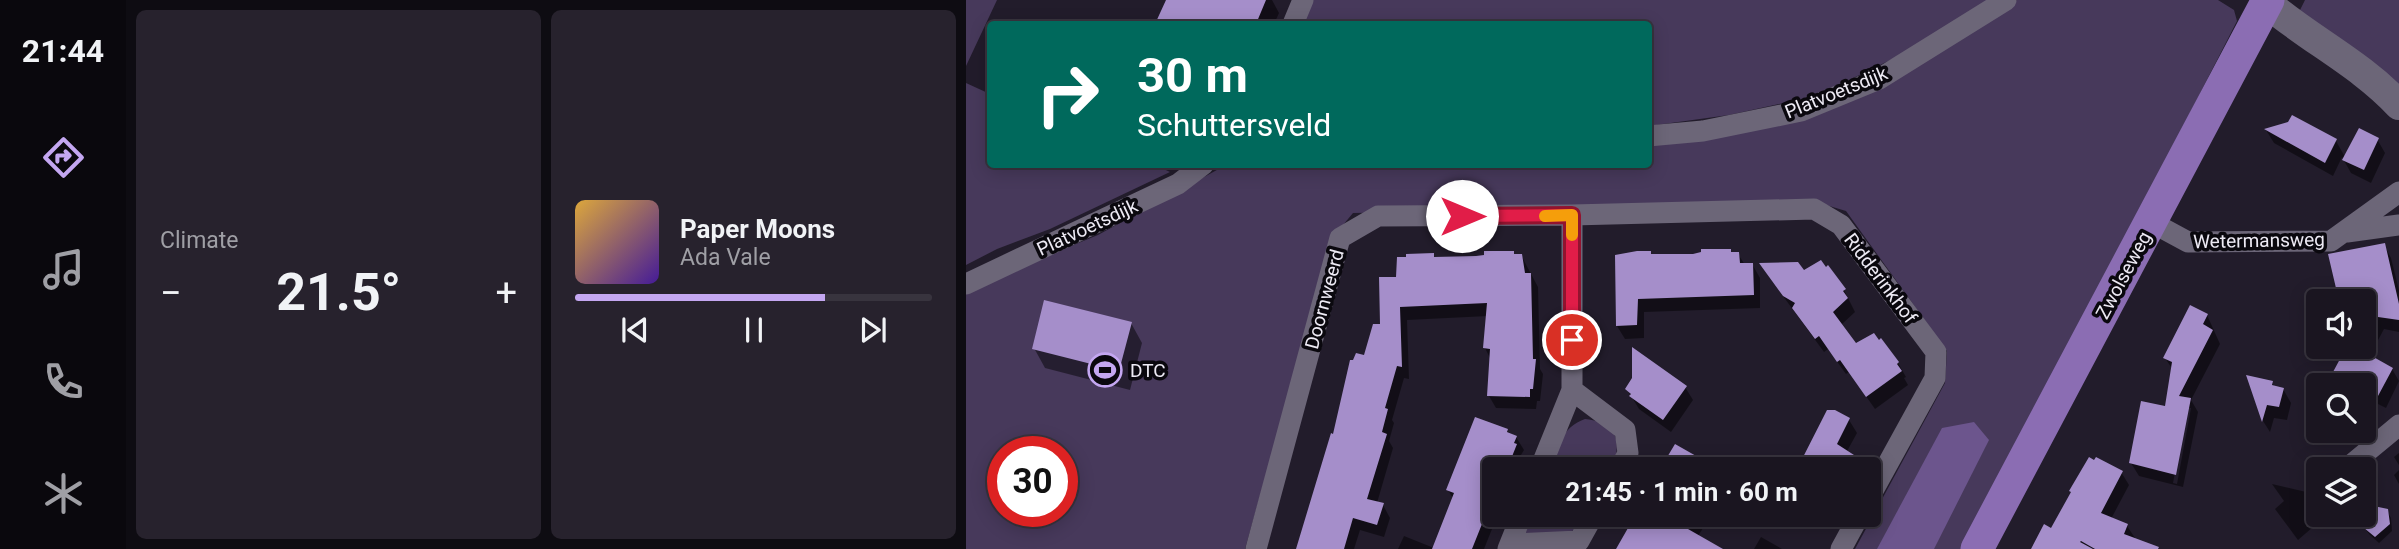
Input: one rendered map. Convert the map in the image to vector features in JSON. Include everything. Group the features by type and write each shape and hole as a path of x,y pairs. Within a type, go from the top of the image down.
{"main road":[{"name":"Zwolseweg","path":"1978,549 2265,1"}],"street":[{"path":"1294,21 1303,0"},
{"name":"Platvoetsdijk","path":"1652,136 1703,131 1801,111 1879,79 2006,0"},
{"path":"2265,1 2284,18 2342,56 2399,105"},
{"name":"Platvoetsdijk","path":"966,284 1178,184 1199,168"},
{"name":"Wetermansweg","path":"2151,222 2188,242 2331,241 2399,192"},
{"name":"Ridderinkhof","path":"1572,215 1814,209 1841,225 1936,352 1935,378 1881,476"},
{"path":"1546,457 1572,390 1572,215"},
{"name":"Doornweerd","path":"1256,549 1340,238 1378,216 1572,215"},
{"path":"2345,232 2399,225"},
{"path":"1572,390 1625,430 1628,453 1626,457"},
{"path":"2360,457 2399,425"},
{"path":"1517,527 1509,546 1580,541 1587,527"},
{"path":"1841,549 1853,527"}],"shaded area":[{"path":"966,0 997,0 987,21 966,66"},
{"path":"1313,0 1990,0 1911,50 1816,96 1729,115 1652,126 1652,21 1304,21"},
{"path":"2017,0 2218,0 2234,10 2237,21 1965,549 1855,549 1867,527 1881,527 1881,501 1945,383 1947,351 1846,211 1826,205 1353,213 1333,237 1245,549 966,549 966,289 1098,235 1221,168 1652,168 1652,141 1781,119 1951,44"},
{"path":"2305,0 2399,0 2399,86 2298,14"},
{"path":"966,83 987,93 987,168 1162,168 1170,172 1050,229 997,249 966,265"},
{"path":"1585,419 1605,424 1611,429 1617,442 1615,457 1554,457 1565,433"},
{"path":"1974,422 1989,440 1934,549 1877,549 1942,428"},
{"path":"1527,527 1579,527 1568,533 1525,533"}],"building":[{"path":"1166,0 1266,0 1257,21 1156,21"},
{"path":"2292,115 2337,139 2325,163 2264,129 2288,122"},
{"path":"2359,128 2379,138 2364,170 2342,160"},
{"path":"2385,243 2399,304 2399,320 2376,317 2376,289 2336,289 2328,254"},
{"path":"1701,249 1731,249 1731,252 1739,252 1740,263 1753,263 1754,295 1638,299 1637,325 1616,326 1615,255 1637,251 1651,251 1651,254 1693,254 1701,252"},
{"path":"1484,251 1514,251 1514,254 1522,254 1525,273 1531,273 1533,359 1536,359 1530,397 1487,396 1490,349 1483,348 1487,303 1400,307 1402,367 1397,366 1385,408 1388,409 1382,432 1387,434 1367,499 1384,503 1377,525 1353,518 1344,549 1296,549 1331,433 1333,434 1350,360 1353,360 1356,353 1364,355 1373,324 1380,324 1379,277 1396,277 1397,257 1406,257 1406,254 1434,253 1434,257 1476,256 1484,255"},
{"path":"1821,260 1846,289 1843,291 1848,298 1833,312 1856,343 1874,333 1879,340 1881,338 1899,362 1897,364 1902,371 1866,397 1819,336 1815,339 1792,308 1795,303 1783,296 1759,263 1798,262 1804,270"},
{"path":"1044,300 1132,322 1119,371 1032,349"},
{"path":"2190,305 2208,314 2203,324 2213,330 2179,396 2191,398 2176,475 2129,463 2141,401 2165,406 2172,362 2163,358"},
{"path":"1632,347 1687,386 1663,420 1629,396 1631,394 1625,389 1632,378"},
{"path":"2376,358 2393,368 2378,396 2376,373 2333,372 2340,359"},
{"path":"2246,375 2273,381 2272,385 2284,388 2279,407 2267,405 2262,422"},
{"path":"1827,410 1835,410 1850,418 1837,444 1857,457 1803,457"},
{"path":"1475,417 1508,429 1507,432 1517,436 1512,457 1482,457 1482,524 1472,549 1432,549 1454,493 1446,490"},
{"path":"1675,444 1698,457 1667,457"},
{"path":"2089,457 2094,460 2096,457 2123,471 2101,513 2128,524 2124,534 2159,547 2158,549 2095,549 2081,541 2093,549 2031,549 2044,524 2051,528"},
{"path":"2376,506 2388,509 2390,524 2375,537 2364,528 2376,527"},
{"path":"1629,527 1689,527 1688,529 1723,549 1616,549"}],"slow traffic":[{"path":"1545,216 1572,215 1572,235"}],"place":[{"name":"DTC","path":"1105,370"}],"route":[{"path":"1462,216 1572,215 1572,340"}]}
